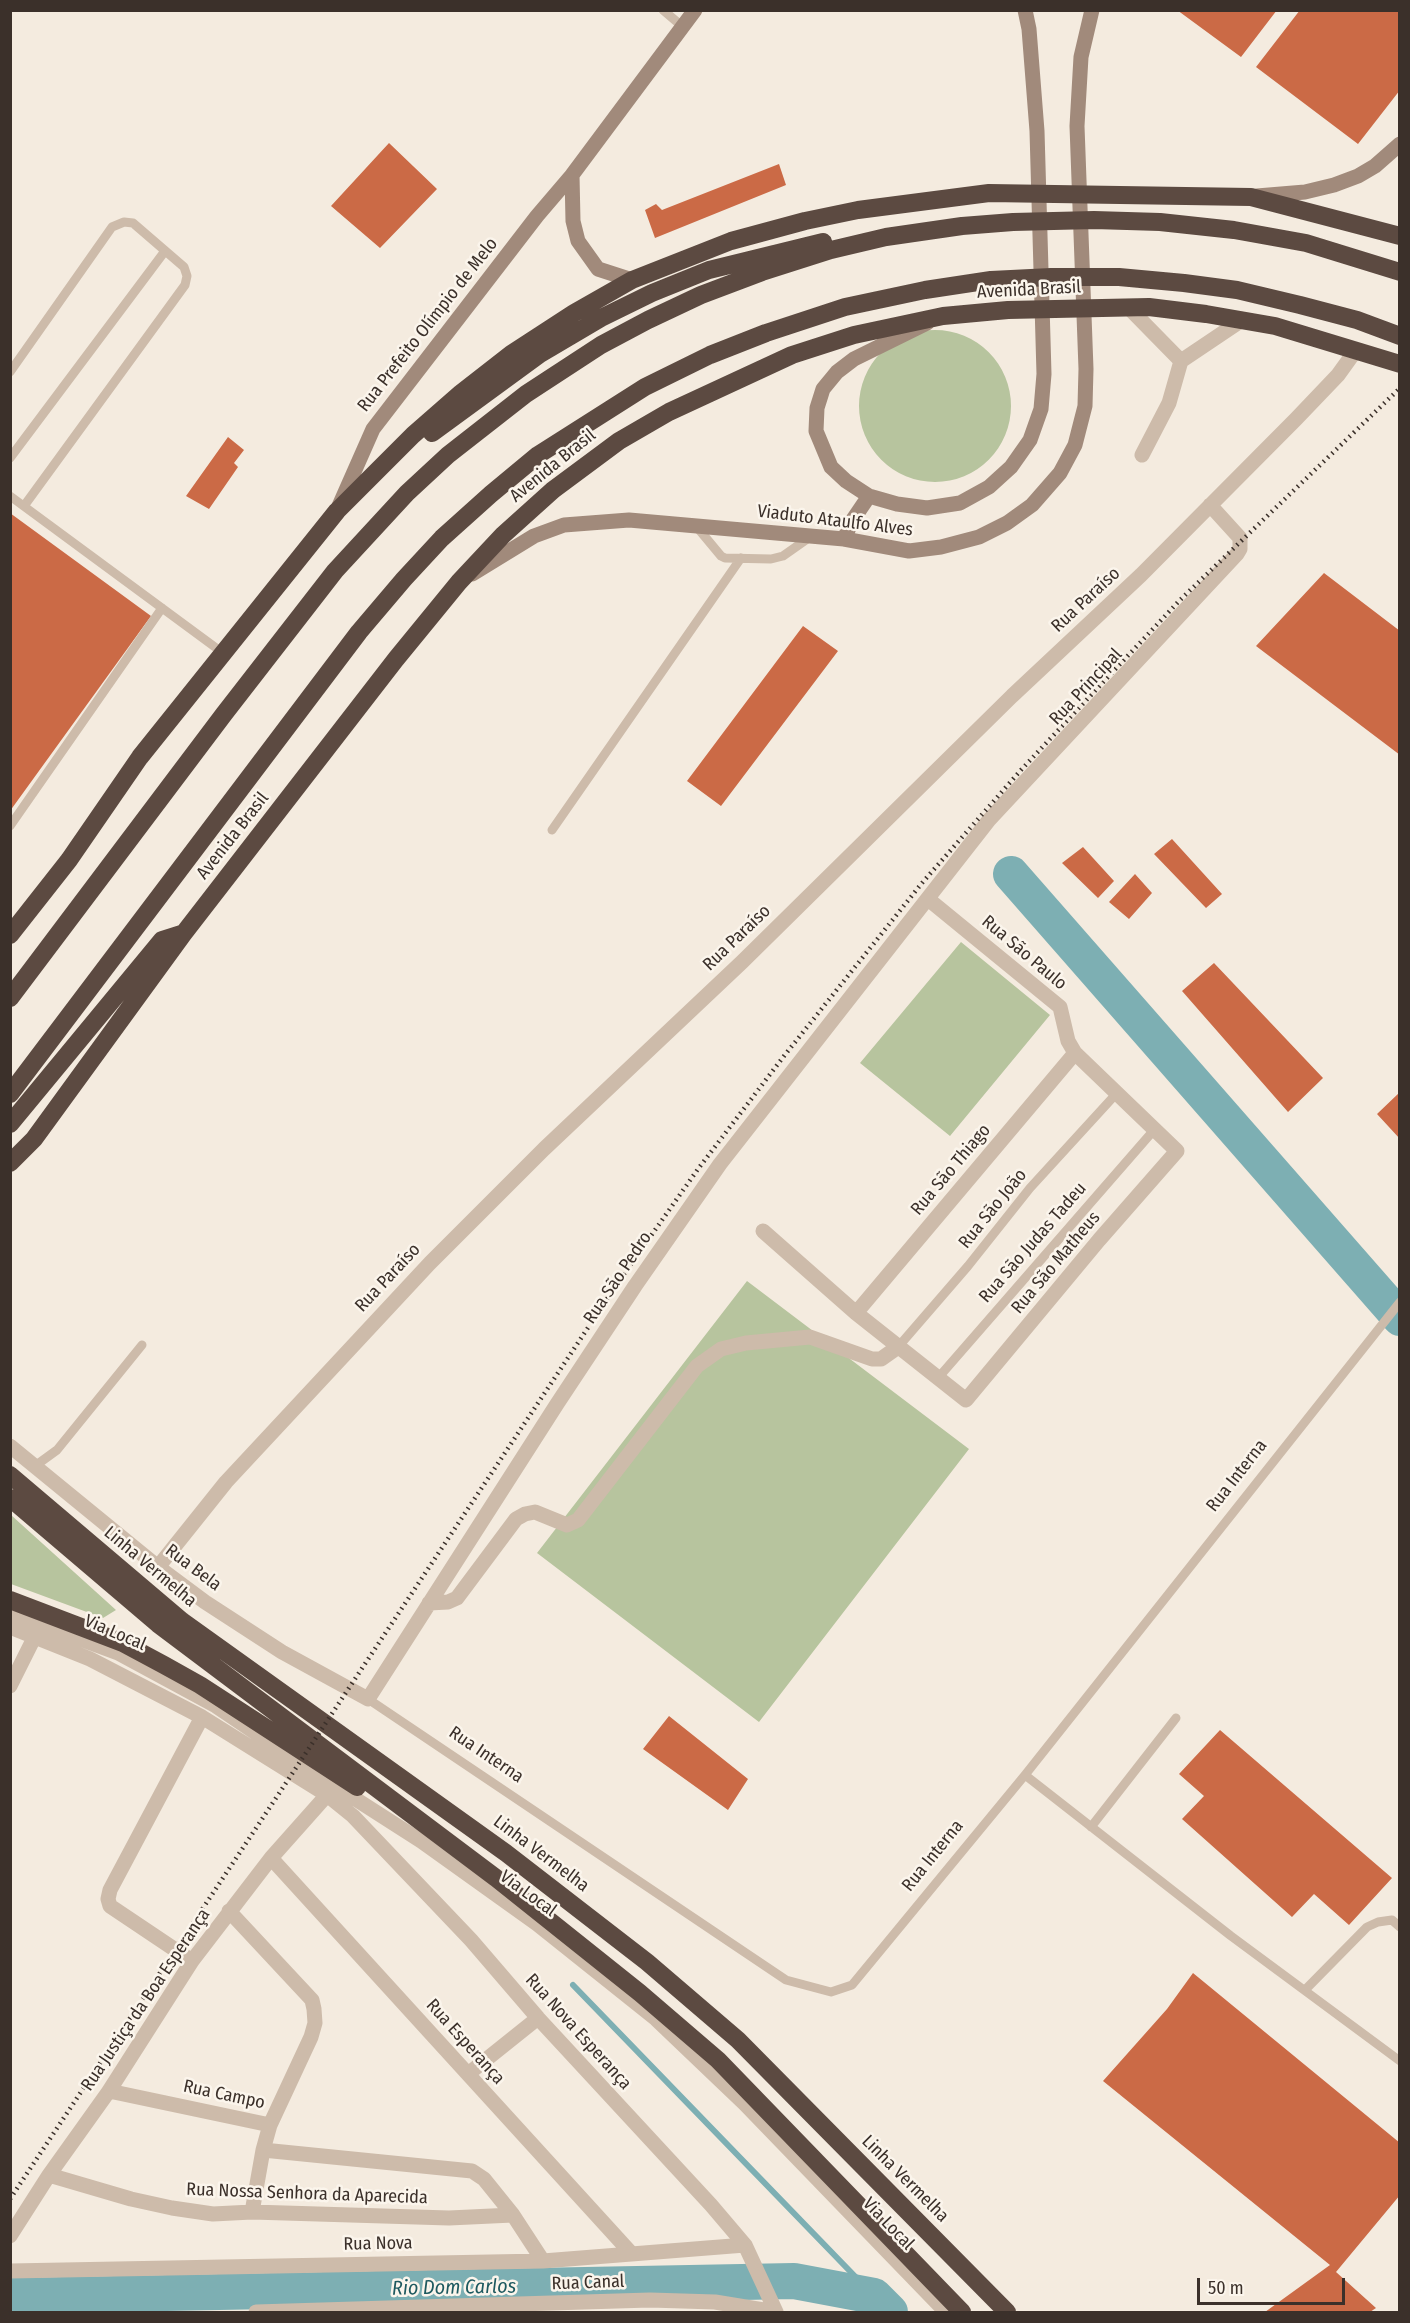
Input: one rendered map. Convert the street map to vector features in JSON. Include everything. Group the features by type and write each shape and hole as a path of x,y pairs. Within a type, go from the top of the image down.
{"highway":[{"path":"11,933 69,860 140,757 337,511 413,435 461,393 511,354 574,313 632,280 731,241 804,221 921,201 989,193 1251,196 1400,237"},
{"path":"359,490 469,404 540,354 601,318 652,293 709,270 816,243 1013,222 1094,220 1160,222 1234,230 1306,243 1400,272"},
{"path":"10,998 217,723 335,571 407,493 447,455 526,394 601,345 701,295 831,250 886,237 962,226"},
{"name":"Avenida Brasil","path":"10,1094 359,632 404,579 450,531 538,455 645,387 710,355 766,333 845,307 925,290 991,280 1119,277 1205,285 1300,305 1357,320 1400,336"},
{"name":"Avenida Brasil","path":"10,1162 34,1139 184,933 396,659 459,582 503,535 554,490 619,441 669,412 792,355 854,335 943,316 1008,310 1128,307 1242,320 1275,326 1400,364"},
{"path":"10,1124 162,940 184,933"},
{"name":"Linha Vermelha","path":"10,1475 182,1621 497,1847 647,1962 738,2040 1007,2313"},
{"name":"Linha Vermelha","path":"10,1498 158,1624 496,1878 640,1993 718,2061 962,2313"},
{"path":"10,1600 123,1643 200,1685 496,1878"}],"main road":[{"name":"Rua Prefeito Olímpio de Melo","path":"337,511 373,429 537,216 572,175 695,10"},
{"name":"Viaduto Ataulfo Alves","path":"943,316 854,359 837,372 823,390 817,408 816,431 822,450 831,467 846,481 870,496 897,504 927,508 960,503 989,487 1011,467 1030,440 1041,410 1044,374 1037,131 1029,29 1025,10"},
{"name":"Viaduto Ataulfo Alves","path":"459,582 534,536 564,525 629,520 844,539 909,551 941,548 979,537 1007,523 1032,505 1060,472 1075,445 1085,405 1086,369 1077,126 1081,57 1092,10"},
{"path":"1251,196 1305,192 1334,185 1358,176 1400,144"},
{"path":"572,175 573,220 578,241 598,269 632,280"},
{"path":"844,539 852,521 870,496"}],"street":[{"path":"1128,307 1181,361"},
{"path":"1142,454 1169,403 1181,361 1242,320"},
{"name":"Rua Paraíso","path":"158,1567 226,1482 430,1263 1012,696 1141,575 1302,414 1338,375 1356,350"},
{"name":"Rua Principal","path":"928,899 989,820 1237,555 1240,549 1240,538 1210,504"},
{"name":"Rua São Paulo","path":"928,899 1060,1007 1068,1041 1075,1053 1177,1151"},
{"name":"Rua São Pedro","path":"368,1700 615,1315 710,1178 928,899"},
{"name":"Rua São Thiago","path":"856,1313 1075,1053"},
{"name":"Rua São Matheus","path":"938,1378 966,1400 1099,1240 1177,1151"},
{"path":"764,1231 856,1313 938,1378"},
{"path":"429,1603 448,1602 457,1598 516,1519 535,1512 567,1525 578,1520 697,1366 722,1349 746,1343 810,1337 872,1359 881,1359 898,1347"},
{"name":"Rua Bela","path":"10,1446 158,1567 205,1602 282,1652 368,1700"},
{"name":"Via Local","path":"10,1613 118,1653 216,1706 421,1841 537,1924 656,2019 736,2095 946,2313"},
{"path":"10,1627 36,1636 119,1673 202,1717 327,1796"},
{"path":"10,1686 36,1636"},
{"path":"192,1961 110,1906 108,1899 110,1890 202,1717"},
{"name":"Rua Justiça da Boa Esperança","path":"10,2236 49,2175 109,2091 192,1961 271,1858 327,1796"},
{"name":"Rua Nova Esperança","path":"327,1796 353,1816 471,1940 538,2019 711,2205 745,2245 776,2313"},
{"name":"Rua Esperança","path":"271,1858 631,2253"},
{"name":"Rua Campo","path":"109,2091 270,2125 311,2037 315,2023 312,2000 229,1911"},
{"path":"468,2074 538,2019"},
{"path":"252,2212 270,2125"},
{"path":"263,2150 472,2171 494,2190 543,2261"},
{"name":"Rua Nossa Senhora da Aparecida","path":"49,2175 172,2208 213,2214 252,2212 449,2218 513,2215"},
{"name":"Rua Nova","path":"10,2271 543,2261 745,2245"},
{"name":"Rua Canal","path":"256,2313 467,2309 650,2300 716,2302 776,2313"}],"lane":[{"path":"663,10 682,27"},
{"path":"10,372 112,227 124,222 133,224 184,267 187,276 185,285 24,506"},
{"path":"10,458 165,251"},
{"path":"10,496 222,653"},
{"path":"696,526 721,556 741,558 771,559 783,556 812,536"},
{"path":"552,830 741,558"},
{"path":"10,826 162,608"},
{"name":"Rua São João","path":"898,1347 968,1266 1030,1188 1116,1094"},
{"name":"Rua São Judas Tadeu","path":"938,1378 1154,1130"},
{"name":"Rua Interna","path":"368,1700 786,1980 831,1992 852,1985 1024,1775 1400,1302"},
{"path":"35,1466 57,1450 142,1345"},
{"path":"1091,1827 1176,1718"},
{"path":"1024,1775 1400,2061"},
{"path":"1305,1990 1367,1927 1378,1922 1392,1920 1400,1928"}],"green space":[{"path":"935,330 964,335 989,352 1006,377 1011,406 1006,435 989,460 964,477 935,482 906,477 881,460 864,435 859,406 864,377 881,352 906,335"},
{"path":"961,942 1050,1015 950,1136 860,1063"},
{"path":"747,1281 969,1449 759,1722 537,1553"},
{"path":"11,1515 116,1610 103,1618 11,1584"}],"building":[{"path":"1177,10 1277,10 1241,57"},
{"path":"1300,10 1400,10 1400,90 1358,144 1256,67"},
{"path":"389,143 437,189 380,248 331,206"},
{"path":"779,164 786,185 655,238 645,210 656,204 662,210"},
{"path":"228,437 244,450 234,463 238,467 209,509 186,496"},
{"path":"10,513 151,616 10,811"},
{"path":"1324,573 1400,631 1400,755 1256,646"},
{"path":"803,626 838,651 721,806 687,781"},
{"path":"1172,839 1222,894 1206,908 1154,854"},
{"path":"1083,847 1114,881 1098,898 1062,863"},
{"path":"1135,874 1152,893 1129,919 1109,902"},
{"path":"1214,963 1323,1078 1288,1112 1182,991"},
{"path":"1400,1092 1400,1139 1377,1114"},
{"path":"669,1716 748,1779 728,1810 643,1749"},
{"path":"1220,1730 1392,1878 1349,1925 1314,1894 1292,1917 1182,1819 1204,1796 1179,1774"},
{"path":"1193,1973 1400,2143 1400,2195 1336,2272 1376,2308 1370,2312 1265,2312 1330,2265 1103,2081 1167,2009"}],"waterway":[{"path":"1011,874 1400,1318"},
{"path":"573,1985 874,2296"},
{"name":"Rio Dom Carlos","path":"10,2296 794,2281 874,2296 890,2312"}],"railway":[{"path":"10,2199 617,1284 698,1169 784,1056 922,883 1021,770 1180,600 1400,388"}]}
